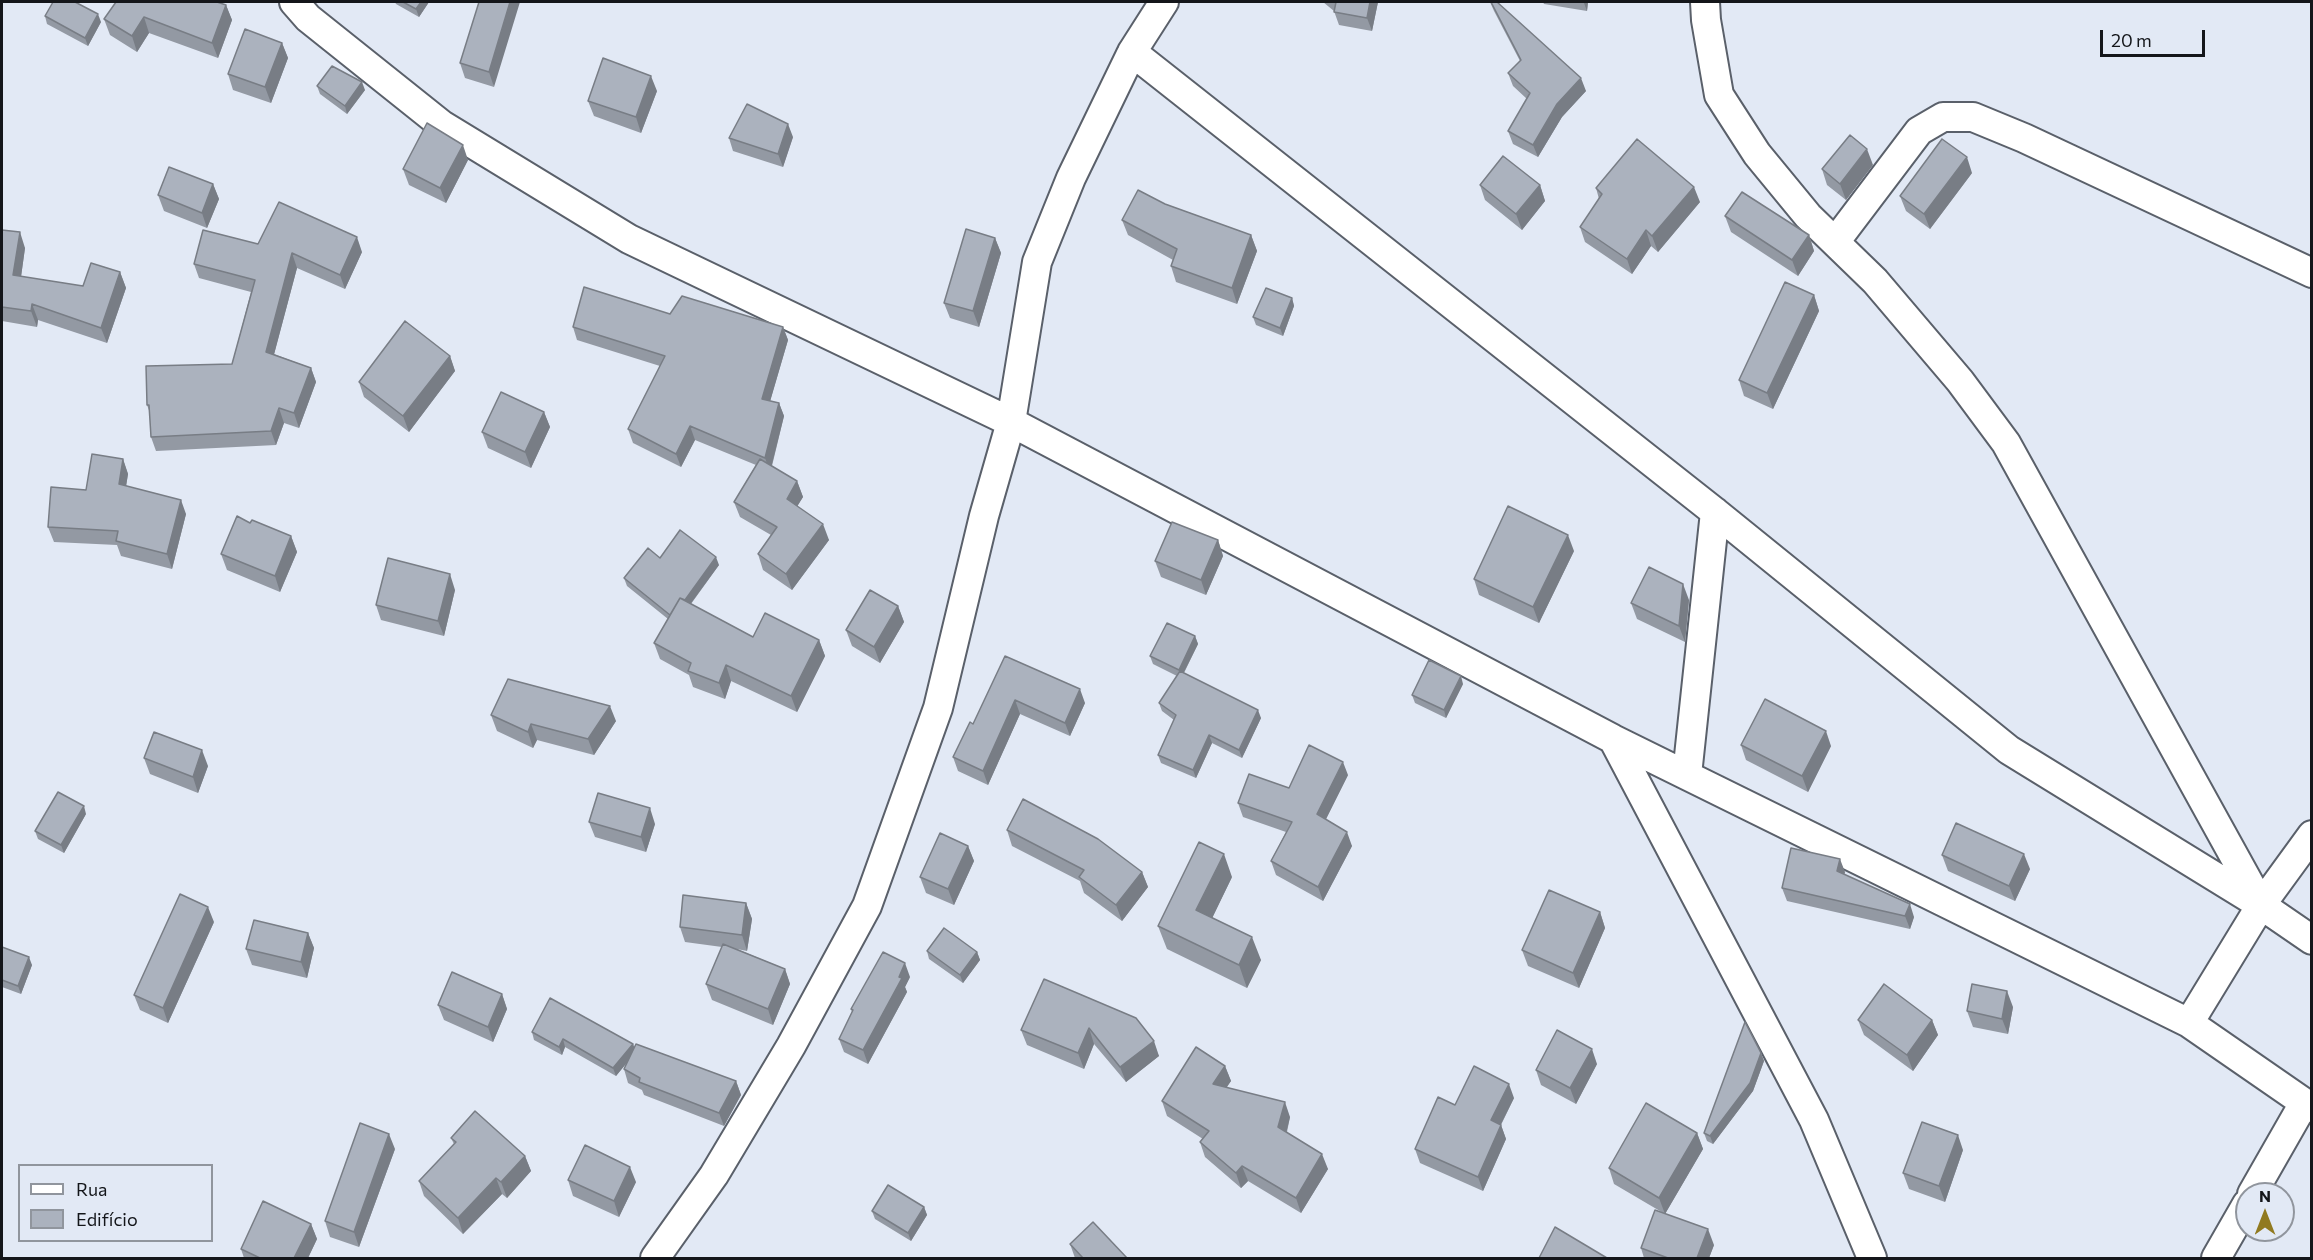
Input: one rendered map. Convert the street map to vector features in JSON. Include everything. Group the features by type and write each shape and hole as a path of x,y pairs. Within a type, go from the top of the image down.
{"street":[{"path":"294,2 308,18 442,125 629,239 1011,422 1612,739 2189,1023 2308,1105 2260,1182"},
{"path":"655,1258 714,1175 785,1056 867,906 938,708 984,516 1011,422 1037,262 1071,178 1132,52 1164,2"},
{"path":"1705,2 1719,95 1757,154 1808,216 1890,299 1960,381 2006,442 2261,905"},
{"path":"1132,52 1715,512 2009,750 2261,905 2312,940"},
{"path":"1835,242 1919,131 1943,117 1973,117 2025,138 2312,273"},
{"path":"1687,775 1715,512"},
{"path":"1612,739 1814,1120 1872,1258"},
{"path":"2189,1023 2261,905 2312,835"},
{"path":"2216,1258 2235,1224"}],"building":[{"path":"53,2 75,2 98,14 85,38 45,16"},
{"path":"116,2 217,2 226,5 212,43 144,17 132,36 104,19"},
{"path":"403,2 421,2 416,9"},
{"path":"479,2 510,2 489,72 460,63"},
{"path":"1336,2 1370,2 1367,18 1334,12"},
{"path":"1491,2 1497,2 1581,78 1557,104 1533,145 1508,131 1530,93 1508,73 1521,60"},
{"path":"245,29 282,43 265,87 228,74"},
{"path":"603,58 651,76 636,117 588,101"},
{"path":"332,66 362,82 345,106 317,86"},
{"path":"747,104 788,124 778,154 729,138"},
{"path":"427,123 463,145 440,188 403,169"},
{"path":"1850,135 1867,149 1840,184 1822,169"},
{"path":"1637,139 1694,187 1652,236 1646,230 1627,259 1580,227 1602,194 1596,188"},
{"path":"1942,139 1967,157 1924,214 1900,196"},
{"path":"1503,156 1540,185 1516,214 1480,185"},
{"path":"169,167 213,184 202,213 158,195"},
{"path":"1138,190 1165,204 1251,235 1232,288 1171,266 1177,249 1122,220"},
{"path":"1742,192 1809,235 1792,260 1725,216"},
{"path":"279,202 357,237 340,275 292,253 266,352 311,368 294,413 279,408 271,431 151,437 146,366 232,364 255,280 194,264 203,230 258,244"},
{"path":"966,229 995,238 973,311 944,303"},
{"path":"2,230 20,232 13,275 83,286 91,263 120,272 101,328 32,304 31,311 2,307"},
{"path":"1785,282 1814,295 1767,393 1739,380"},
{"path":"584,287 670,314 682,296 783,327 762,399 779,403 765,458 690,426 676,454 628,429 665,356 573,327"},
{"path":"1266,288 1292,298 1280,328 1253,317"},
{"path":"405,321 450,356 403,416 359,382"},
{"path":"501,392 544,412 525,452 482,432"},
{"path":"92,454 123,459 119,484 181,500 167,554 116,541 118,531 48,527 51,487 86,490"},
{"path":"760,459 797,481 787,499 823,524 786,574 758,554 777,527 734,502"},
{"path":"1508,506 1568,535 1533,607 1474,579"},
{"path":"237,516 250,523 252,520 291,536 275,576 221,554"},
{"path":"1172,522 1218,540 1201,580 1155,561"},
{"path":"680,530 716,557 685,600 680,598 670,615 624,578 648,548 660,558"},
{"path":"388,558 450,574 438,621 376,605"},
{"path":"1649,567 1683,584 1679,626 1631,603"},
{"path":"870,590 898,606 874,647 846,630"},
{"path":"680,598 753,637 765,613 819,640 791,696 726,665 719,683 688,671 691,663 654,643"},
{"path":"1167,623 1195,636 1179,670 1150,656"},
{"path":"1005,656 1080,689 1065,723 1015,700 983,771 953,757 970,722 973,724"},
{"path":"1429,660 1461,676 1444,710 1412,695"},
{"path":"1180,671 1258,710 1239,750 1209,735 1193,770 1158,755 1176,715 1159,703"},
{"path":"508,679 610,706 588,739 531,724 528,732 491,715"},
{"path":"1765,699 1826,731 1802,776 1741,745"},
{"path":"154,732 202,750 193,777 144,758"},
{"path":"1309,745 1343,762 1317,814 1347,832 1318,887 1271,861 1292,822 1238,803 1249,774 1289,788"},
{"path":"58,792 84,806 61,845 35,831"},
{"path":"598,793 650,808 641,837 589,822"},
{"path":"1023,799 1098,839 1142,872 1116,905 1079,877 1084,870 1007,830"},
{"path":"1956,823 2024,854 2009,886 1942,855"},
{"path":"940,833 968,846 948,889 920,877"},
{"path":"1199,842 1224,854 1196,910 1252,937 1239,965 1158,926"},
{"path":"1791,848 1840,859 1837,871 1910,904 1905,916 1782,888"},
{"path":"1549,890 1600,912 1573,973 1522,950"},
{"path":"180,894 208,907 163,1008 134,995"},
{"path":"683,895 746,903 742,935 680,927"},
{"path":"254,920 308,933 301,962 246,949"},
{"path":"944,928 977,952 960,975 927,951"},
{"path":"723,944 785,969 768,1009 706,984"},
{"path":"2,947 29,957 18,986 2,980"},
{"path":"883,952 905,963 899,977 902,978 863,1050 839,1039 853,1010 851,1009"},
{"path":"452,972 502,994 488,1027 438,1005"},
{"path":"1044,979 1136,1018 1154,1041 1120,1067 1089,1028 1078,1053 1021,1030"},
{"path":"1884,984 1932,1020 1907,1055 1858,1020"},
{"path":"1972,984 2007,991 2002,1019 1967,1011"},
{"path":"550,998 633,1044 613,1068 563,1039 559,1047 532,1032"},
{"path":"1745,1022 1761,1053 1750,1083 1710,1136 1704,1133"},
{"path":"1557,1030 1592,1049 1570,1088 1536,1070"},
{"path":"636,1044 736,1081 719,1113 639,1082 640,1078 624,1069"},
{"path":"1196,1047 1225,1066 1213,1084 1285,1102 1278,1127 1322,1154 1296,1198 1242,1166 1236,1173 1200,1142 1209,1131 1162,1101"},
{"path":"1474,1066 1509,1084 1491,1120 1501,1125 1478,1177 1415,1149 1438,1097 1455,1105"},
{"path":"1646,1103 1697,1133 1659,1198 1609,1168"},
{"path":"475,1111 525,1156 501,1182 496,1178 458,1218 419,1181 456,1142 451,1138"},
{"path":"1922,1122 1958,1135 1939,1186 1903,1173"},
{"path":"360,1123 389,1134 354,1232 325,1221"},
{"path":"585,1145 630,1167 614,1201 568,1180"},
{"path":"888,1185 924,1207 908,1233 872,1211"},
{"path":"263,1201 311,1224 294,1258 260,1258 241,1249"},
{"path":"1655,1210 1708,1229 1697,1258 1668,1258 1641,1248"},
{"path":"1093,1222 1127,1258 1083,1258 1070,1244"},
{"path":"1555,1227 1607,1258 1539,1258"}]}
